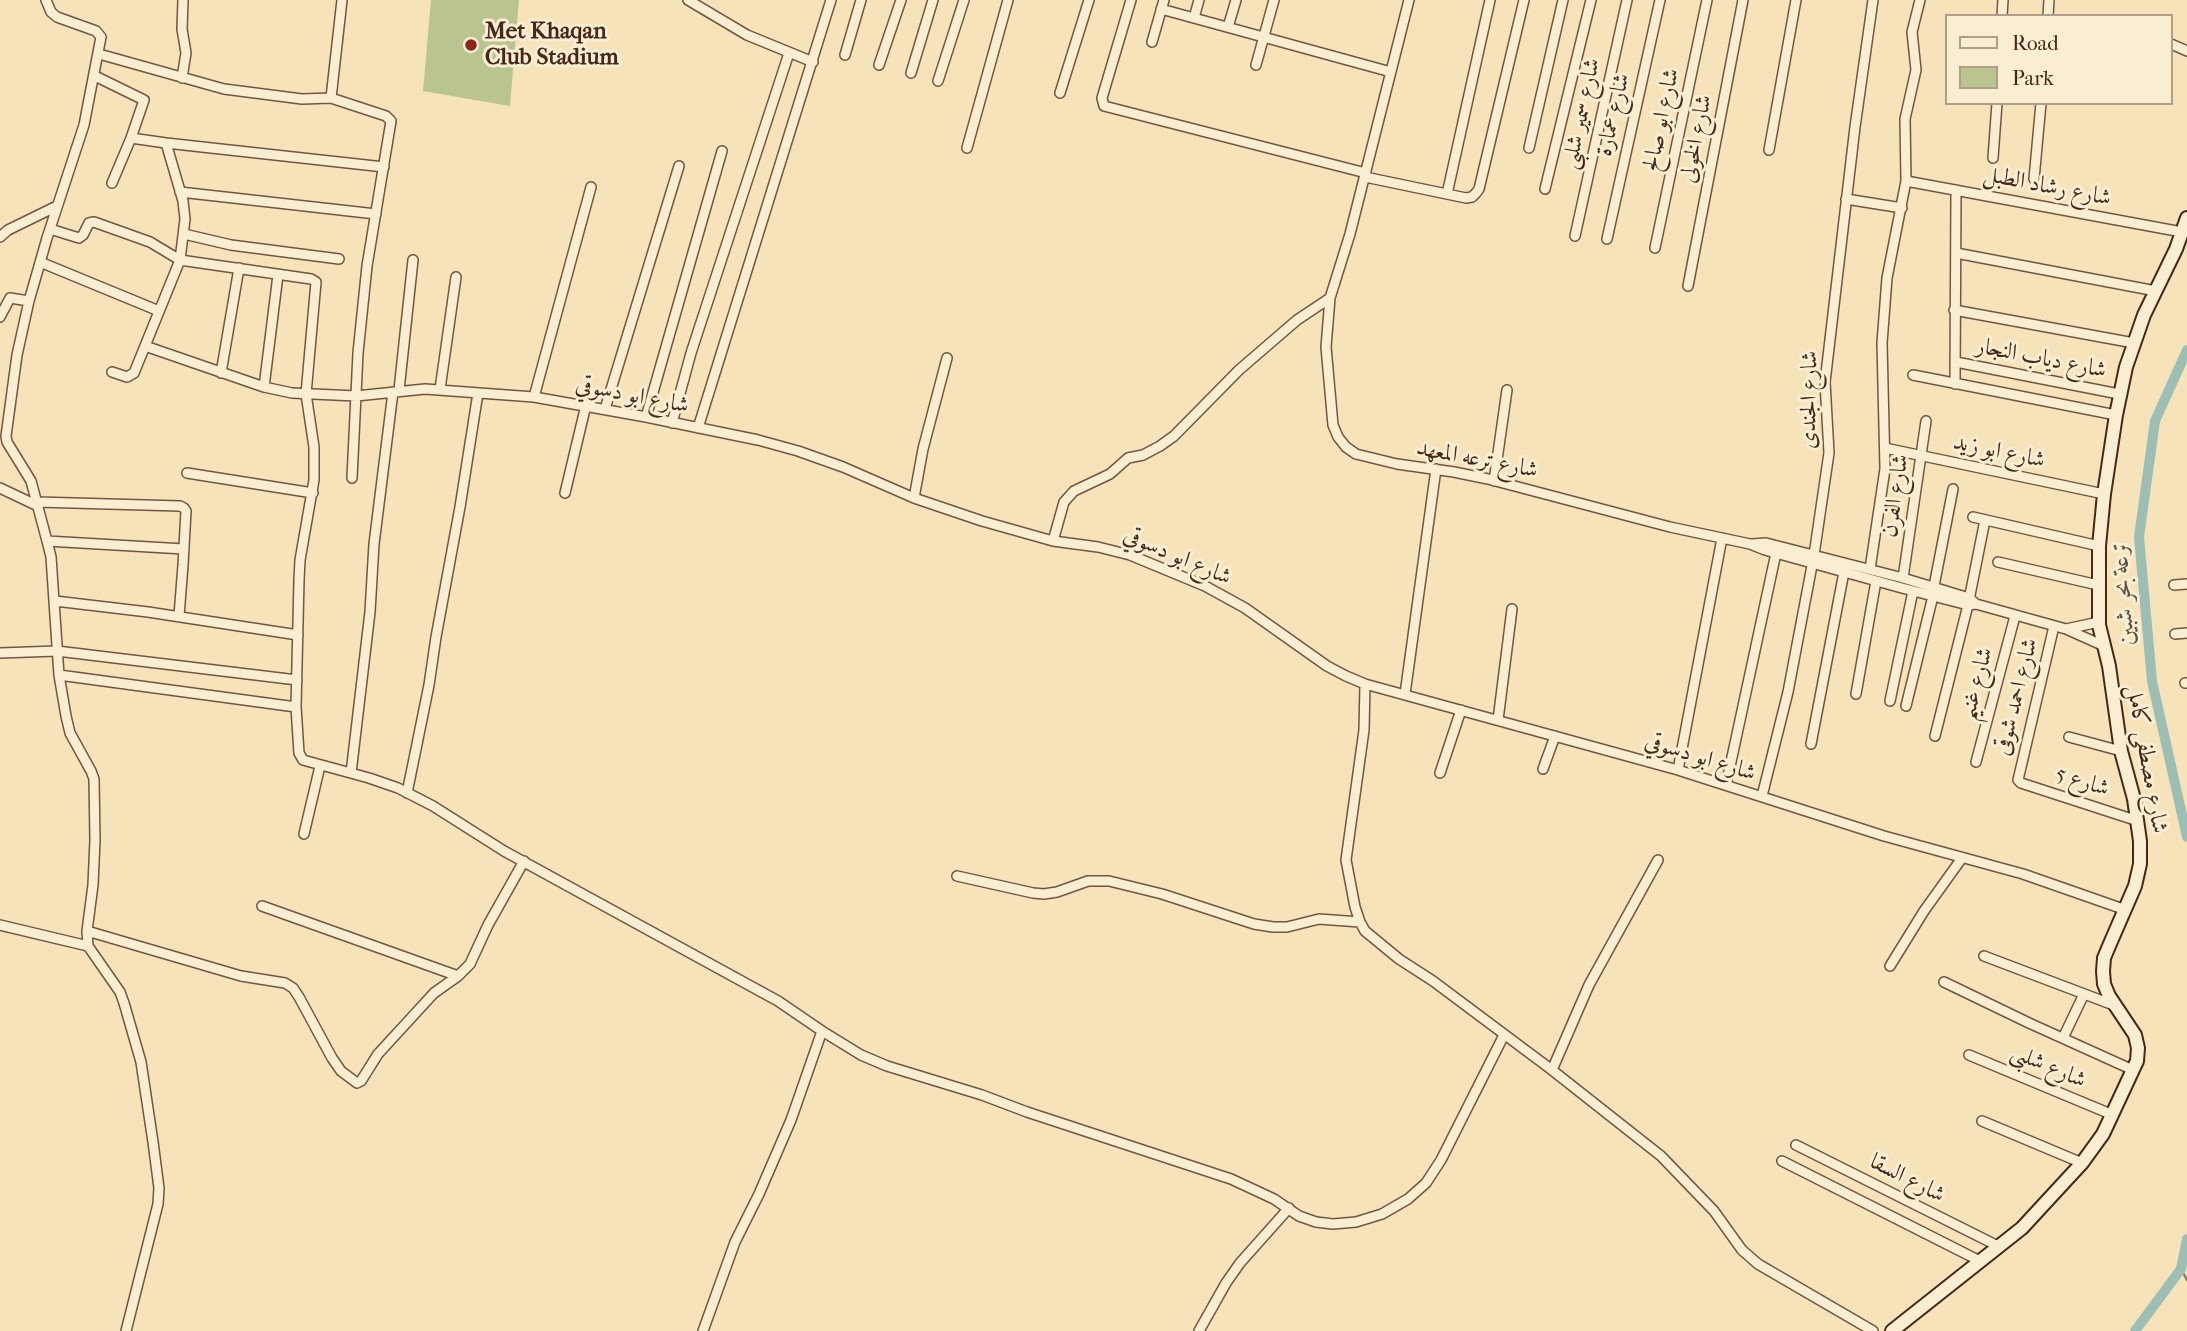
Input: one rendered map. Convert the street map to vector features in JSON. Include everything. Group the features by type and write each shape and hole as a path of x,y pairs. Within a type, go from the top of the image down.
{"main road":[{"name":"شارع مصطفى كامل","path":"1892,1331 2022,1228 2082,1163 2103,1134 2133,1070 2137,1048 2135,1035 2105,984 2103,971 2104,958 2126,910 2140,864 2138,821 2121,751 2112,678 2099,622 2099,546 2119,394 2134,344 2187,218"}],"street":[{"path":"46,0 51,12 57,17 102,37 84,125 29,301 3,436 31,481 51,557 59,675 70,733 94,779 96,810 88,946 120,992 128,1015 141,1062 159,1188 156,1213 126,1331"},
{"path":"182,78 186,53 182,29 183,0"},
{"path":"331,98 341,0"},
{"path":"688,0 747,35 813,62"},
{"path":"698,428 831,0"},
{"path":"845,55 861,0"},
{"path":"879,65 901,0"},
{"path":"911,73 933,0"},
{"path":"938,81 964,0"},
{"path":"967,148 1008,0"},
{"path":"1060,93 1088,0"},
{"path":"1131,0 1102,98 1106,107 1465,198 1472,197 1479,189 1524,0"},
{"path":"1194,18 1199,0"},
{"path":"1228,27 1236,0"},
{"path":"1256,65 1273,0"},
{"name":"شارع ترعه المعهد","path":"1409,0 1366,175 1329,298 1326,347 1333,425 1346,447 1368,458 1494,481 1670,527 1750,544 1776,553 1890,574 1933,591 2066,629 2104,646"},
{"path":"1447,194 1490,0"},
{"path":"1529,148 1563,0"},
{"path":"1545,189 1591,0"},
{"name":"شارع سمير شلبى","path":"1575,236 1627,0"},
{"name":"شارع عمارة","path":"1606,239 1660,0"},
{"name":"شارع ابو صالح","path":"1655,248 1707,0"},
{"name":"شارع الخولى","path":"1688,286 1743,0"},
{"path":"1769,150 1796,0"},
{"name":"شارع الجندى","path":"1762,796 1788,692 1813,559 1830,445 1825,382 1873,0"},
{"path":"1870,569 1885,469 1882,343 1885,298 1906,181 1906,112 1916,70 1912,32 1920,0"},
{"path":"1152,42 1162,4 1194,18 1391,72"},
{"path":"672,423 691,353 789,53"},
{"path":"99,54 182,78 255,94 302,99 331,98 390,118 391,127 364,297 352,478"},
{"path":"95,76 144,100 112,183"},
{"path":"1993,158 1997,105"},
{"path":"2034,179 2041,105"},
{"path":"131,138 384,167"},
{"path":"112,372 127,377 134,373 180,260 185,219 166,143"},
{"path":"646,417 722,150"},
{"path":"605,409 679,166"},
{"name":"شارع رشاد الطبل","path":"1906,181 2182,232"},
{"path":"534,397 591,187"},
{"path":"1955,384 1956,190"},
{"path":"180,192 376,215"},
{"path":"1846,200 1902,208"},
{"path":"0,237 8,230 58,206"},
{"path":"50,229 79,238 89,223 94,222 150,242 180,260 311,279 316,282 306,394 314,447 313,493 300,560 296,707 300,756 307,762 379,781 433,806 504,851 778,1001 861,1055 887,1066 982,1094 1027,1112 1251,1186 1308,1219 1333,1224 1356,1222 1382,1214 1408,1199 1426,1183 1441,1160 1504,1035"},
{"path":"184,234 242,247 340,260"},
{"path":"1955,253 2156,290"},
{"path":"351,773 370,612 373,544 413,260"},
{"path":"40,262 159,311"},
{"path":"221,373 239,268"},
{"path":"264,387 278,275"},
{"path":"440,389 456,276"},
{"path":"0,317 10,298 29,301"},
{"path":"1053,541 1064,502 1074,491 1110,474 1128,458 1152,452 1174,436 1239,370 1297,320 1329,298"},
{"path":"1954,310 2134,344"},
{"name":"شارع ابو دسوقي","path":"145,346 264,387 306,394 356,396 440,389 534,397 646,417 798,451 915,498 982,521 1053,541 1111,549 1130,555 1205,586 1245,608 1335,670 1366,684 1678,770 1884,836 2049,882 2126,910"},
{"path":"915,498 923,449 947,358"},
{"name":"شارع دياب النجار","path":"1956,362 2119,394"},
{"path":"1913,375 2116,415"},
{"path":"1494,481 1507,390"},
{"path":"407,793 429,685 478,393"},
{"path":"565,493 586,405"},
{"name":"شارع الفرن","path":"1903,578 1926,421"},
{"name":"شارع ابو زيد","path":"1885,448 2104,494"},
{"path":"1405,694 1436,469"},
{"path":"187,472 313,493"},
{"path":"0,488 37,504 182,507 186,511 179,617"},
{"path":"1906,706 1953,489"},
{"path":"1973,517 2099,546"},
{"path":"1935,736 1971,602 1985,520"},
{"path":"1678,770 1722,538"},
{"path":"47,541 184,548"},
{"name":"شارع ترعه المعهد","path":"1750,544 1766,543 1844,572 1889,585 1913,591 1933,591"},
{"path":"1726,785 1776,553"},
{"path":"1998,562 2098,585"},
{"path":"1811,744 1844,572"},
{"path":"1889,585 1890,574"},
{"path":"1856,694 1876,581"},
{"path":"2174,585 2187,584"},
{"path":"1890,701 1913,591"},
{"path":"55,601 298,635"},
{"path":"1498,720 1512,609"},
{"name":"شارع غنيم","path":"1976,762 2015,616"},
{"name":"شارع ترعه المعهد","path":"2066,629 2099,622"},
{"name":"شارع احمد شوقى","path":"2018,778 2054,626"},
{"path":"2175,634 2187,633"},
{"path":"0,653 57,651 297,680"},
{"path":"59,675 296,707"},
{"path":"1366,684 1363,743 1346,860 1350,888 1360,922 1373,939 1552,1070 1661,1156 1714,1211 1742,1250 1758,1264 1873,1331"},
{"path":"1440,773 1461,710"},
{"path":"1543,769 1555,736"},
{"path":"2069,737 2121,751"},
{"path":"304,834 320,766"},
{"name":"شارع 5","path":"2018,778 2021,783 2138,821"},
{"path":"1890,966 1924,911 1962,858"},
{"path":"87,931 241,976 293,988 332,1058 341,1071 357,1083 378,1054 434,993 470,964 524,860"},
{"path":"1552,1070 1590,985 1658,860"},
{"path":"957,876 1044,894 1088,881 1109,881 1162,894 1254,924 1273,927 1287,927 1319,919 1360,922"},
{"path":"262,906 458,976"},
{"path":"0,925 88,946"},
{"path":"1984,956 2116,1006"},
{"path":"1944,982 2133,1070"},
{"path":"2063,1038 2084,994"},
{"path":"703,1331 735,1241 791,1120 822,1031"},
{"name":"شارع شلبى","path":"1969,1055 2113,1115"},
{"path":"1982,1121 2082,1163"},
{"name":"شارع السقا","path":"1797,1146 2000,1247"},
{"path":"1782,1161 1980,1261"},
{"path":"1199,1331 1240,1263 1289,1208"}],"green space":[{"name":"Met Khaqan Club Stadium","path":"431,0 519,0 510,106 423,91"}],"waterway":[{"name":"ترعة بحر شبين","path":"2187,350 2155,421 2139,537 2152,681 2187,837"},
{"name":"ترعة بحر شبين","path":"2135,1331 2181,1269 2187,1239"},
{"path":"2181,1269 2187,1280"}],"place":[{"name":"Met Khaqan Club Stadium","path":"471,45"}]}
